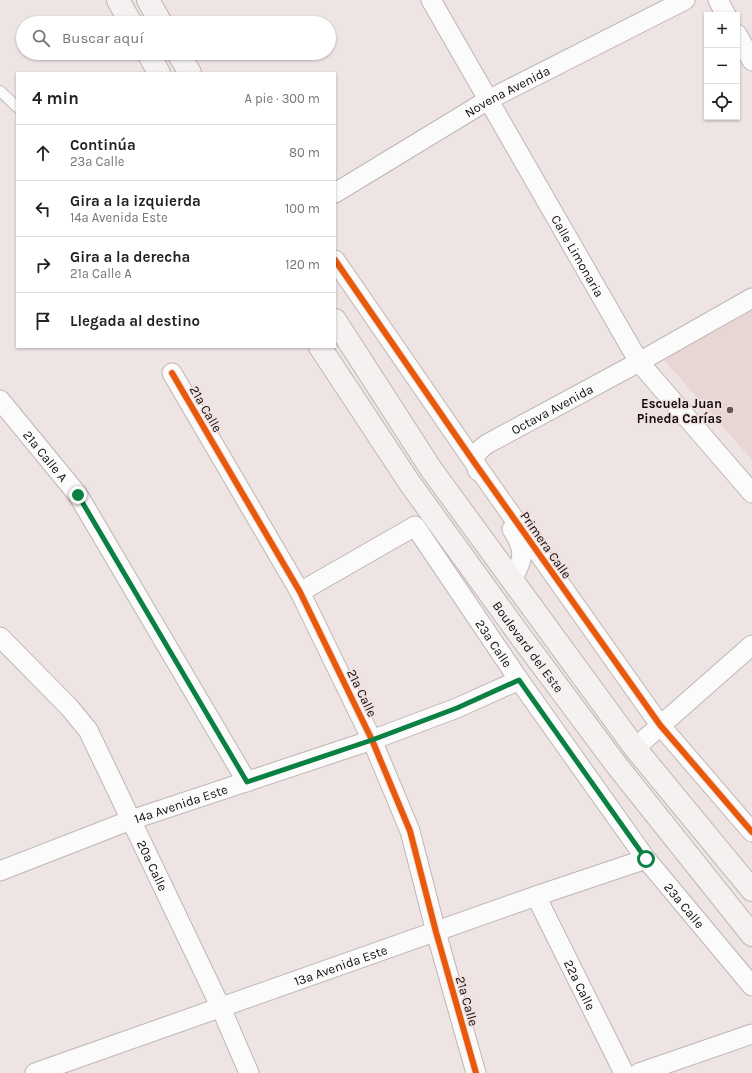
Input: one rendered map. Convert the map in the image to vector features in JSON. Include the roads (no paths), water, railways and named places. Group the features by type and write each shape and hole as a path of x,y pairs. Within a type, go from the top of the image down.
{"main road":[{"path":"118,0 127,16"},
{"path":"148,0 157,16"},
{"path":"152,60 158,72"},
{"path":"182,60 189,72"},
{"path":"336,322 431,469 636,748 752,890"},
{"name":"Boulevard del Este","path":"321,348 409,482 526,643 618,767 752,935"}],"street":[{"name":"Calle Limonaria","path":"431,0 639,362 752,493"},
{"name":"Novena Avenida","path":"336,192 488,100 685,0"},
{"path":"718,0 724,12"},
{"path":"740,40 752,62"},
{"name":"Primera Calle","path":"336,261 474,462 660,725 752,832"},
{"name":"Octava Avenida","path":"474,462 476,452 487,444 639,362 752,298"},
{"name":"21a Calle","path":"172,373 300,592 372,740 410,831 436,932 476,1073"},
{"name":"21a Calle A","path":"0,400 78,495 247,782"},
{"path":"474,462 482,481 518,538 522,552 522,563 512,579"},
{"name":"23a Calle","path":"300,592 415,526 519,680 646,859 752,986"},
{"name":"20a Calle","path":"0,637 69,707 88,730 221,1008 249,1073"},
{"path":"636,748 660,725 752,645"},
{"name":"14a Avenida Este","path":"0,871 131,820 372,740 457,708 519,680"},
{"name":"13a Avenida Este","path":"35,1073 536,896 646,859"},
{"name":"22a Calle","path":"536,896 624,1073"},
{"path":"639,1073 752,1034"}],"lane":[{"path":"0,91 16,106"}],"place":[{"name":"Escuela Juan Pineda Carías","path":"730,410"}]}
